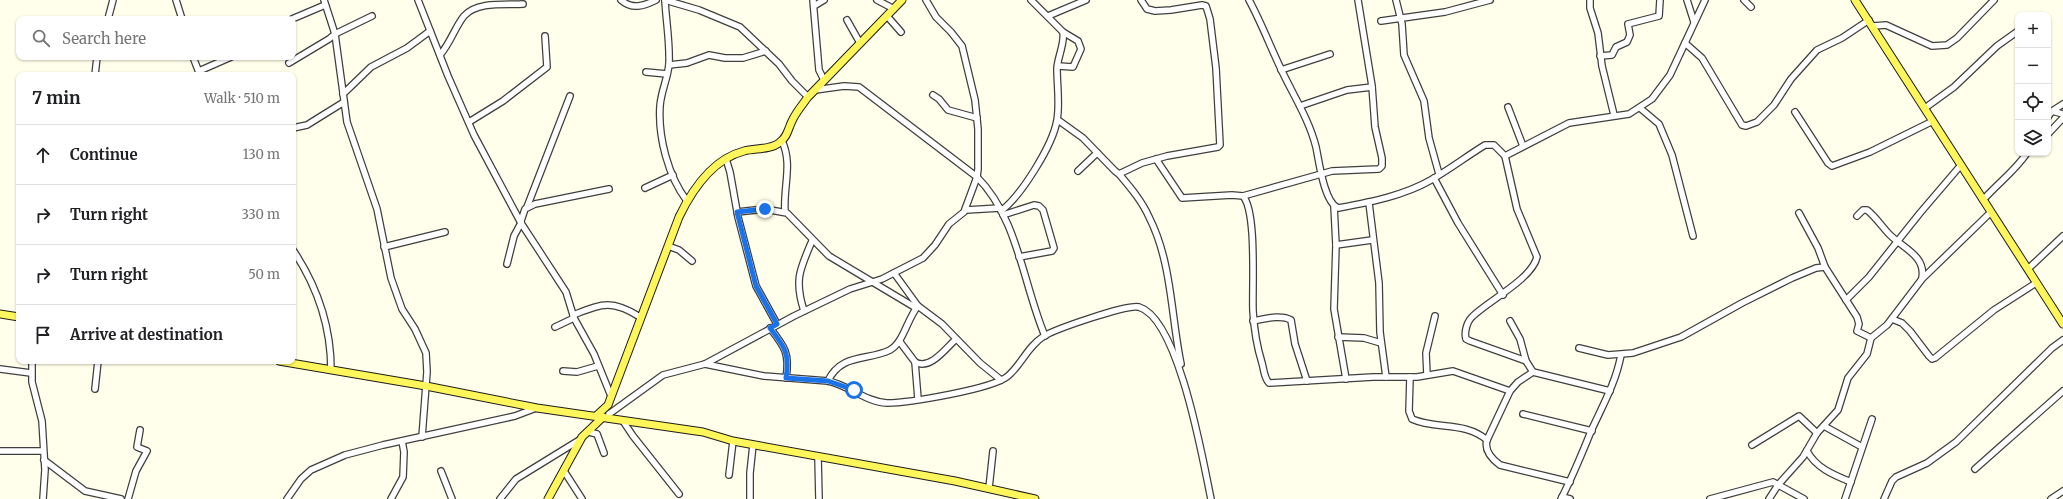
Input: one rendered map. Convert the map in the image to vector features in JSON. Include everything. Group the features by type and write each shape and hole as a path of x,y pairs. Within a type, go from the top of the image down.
{"main road":[{"path":"548,499 582,438 602,417 608,405 668,246 687,201 698,184 726,159 744,151 773,146 782,141 800,107 808,97 902,0"},
{"path":"1855,0 2063,324"},
{"path":"0,314 16,317"},
{"path":"296,364 426,386 537,408 703,432 733,441 912,473 989,488 1031,499"},
{"path":"589,432 602,417 608,405"}],"street":[{"path":"109,16 113,0"},
{"path":"176,0 181,16"},
{"path":"418,0 469,122 521,222 566,292 573,317 591,348 611,396"},
{"path":"621,0 625,4 636,7 646,5 656,0"},
{"path":"687,201 679,189 673,175 663,144 660,118 660,105 669,65 669,37 665,0 732,22 740,27 766,51 808,97"},
{"path":"824,0 813,3 819,70 824,80"},
{"path":"876,0 883,4 901,32"},
{"path":"602,417 663,374 705,364 777,324 850,289 875,282 928,254 949,224 966,210 977,177 977,118 975,100 962,46 952,32 936,16 926,0"},
{"path":"1031,0 1063,32 1078,41 1081,49 1073,68 1058,66"},
{"path":"1048,16 1086,0"},
{"path":"1119,174 1142,163 1178,153 1218,147 1220,145 1216,68 1210,19 1206,6 1202,5 1155,11 1147,9 1141,0"},
{"path":"1249,0 1281,70 1309,125 1330,201 1334,206 1338,208 1369,203 1398,195 1434,178 1490,143 1505,156 1517,209 1537,257 1527,272 1503,295 1473,316 1468,324 1465,335 1466,339 1526,361"},
{"path":"1156,159 1182,198 1232,195 1243,196 1322,174 1345,170 1379,169 1382,166 1382,158 1375,127 1372,86 1358,0"},
{"path":"1396,0 1401,19 1404,55 1424,101 1429,138 1439,174"},
{"path":"1381,20 1401,19 1445,12 1474,2 1490,0"},
{"path":"1590,0 1590,8 1598,33 1600,56 1614,116"},
{"path":"1600,56 1612,55 1616,47 1627,42 1630,35 1628,24 1659,16 1660,0"},
{"path":"1687,0 1694,22"},
{"path":"1505,156 1569,123 1629,114 1656,96 1665,85 1705,0"},
{"path":"1744,0 1751,8"},
{"path":"1685,43 1702,58 1742,125 1746,126 1756,122 1774,105 1791,79 1817,50 1871,23 1886,25 1932,46 1948,45 1957,38 1994,0"},
{"path":"296,17 324,2 335,34 342,94 352,138 377,209 384,247 397,296 425,349 428,362 422,437"},
{"path":"440,55 453,38 464,16 472,10 480,7 524,4"},
{"path":"296,60 330,39 335,34 372,16"},
{"path":"848,20 860,43"},
{"path":"342,94 371,67 400,52 430,31"},
{"path":"1001,212 1008,206 1026,182 1051,140 1058,120 1058,66 1063,32"},
{"path":"1925,108 1954,87 1998,46 2015,33"},
{"path":"469,122 503,101 547,67 545,36"},
{"path":"669,65 687,63 709,55 725,58 743,58 766,51"},
{"path":"1281,70 1330,54"},
{"path":"96,72 97,60"},
{"path":"194,60 200,72"},
{"path":"202,72 225,60"},
{"path":"289,64 296,60"},
{"path":"646,72 668,74"},
{"path":"815,90 844,86 859,87 977,177 987,187 1001,212 1019,258 1044,336"},
{"path":"1300,106 1347,90 1372,86"},
{"path":"933,95 939,99 948,110 977,118"},
{"path":"508,264 514,236 527,207 570,96"},
{"path":"296,127 306,125 344,102"},
{"path":"2052,111 2063,104"},
{"path":"1508,107 1524,146"},
{"path":"1640,108 1660,124 1676,170 1693,236"},
{"path":"2052,111 2063,114"},
{"path":"1795,112 1828,163 1832,166 1870,152 1933,121"},
{"path":"2051,131 2063,118"},
{"path":"1058,120 1083,138 1119,174 1142,205 1158,238 1164,261 1183,378 1210,499"},
{"path":"782,141 788,160 784,194 785,212"},
{"path":"1078,171 1097,153"},
{"path":"1983,200 1997,184 2019,165 2025,156"},
{"path":"726,159 730,172 737,212 756,286 777,324"},
{"path":"1846,300 1869,277 1897,241 1961,166"},
{"path":"645,188 673,175"},
{"path":"1434,178 1458,223 1503,295"},
{"path":"527,207 547,200 609,189"},
{"path":"1243,196 1249,205 1254,258 1254,320 1260,357 1267,381 1274,383 1410,377 1447,371 1459,372 1510,391"},
{"path":"1369,203 1372,240 1379,283 1381,343 1386,377"},
{"path":"966,210 1001,212 1034,205 1039,206 1043,210 1054,248 1052,251 1019,258"},
{"path":"1334,206 1336,245 1334,296 1338,337 1346,379"},
{"path":"737,212 765,209 785,212 793,217 812,240 839,263 875,282 942,324 980,363 1001,380"},
{"path":"1857,216 1860,212 1867,210 1897,241 1910,251 1922,267 1922,279"},
{"path":"1769,499 1778,485 1807,451 1817,434 1838,410 1848,378 1867,354 1871,338 1892,319 1922,279 1991,212"},
{"path":"1799,213 1818,248 1824,267 1858,317 1859,324 1857,331 1871,338"},
{"path":"384,247 445,232"},
{"path":"2028,269 2063,236"},
{"path":"804,311 800,300 798,274 812,240"},
{"path":"1336,245 1372,240"},
{"path":"668,246 679,250 692,260"},
{"path":"296,255 316,291 331,348 331,370"},
{"path":"1579,348 1608,355 1633,353 1681,336 1785,281 1816,268 1824,267"},
{"path":"894,273 917,307"},
{"path":"1892,319 1902,323 1929,356 1935,358 1994,310 2036,283"},
{"path":"555,327 573,317 605,304 625,309 640,317"},
{"path":"828,381 832,372 848,362 862,356 885,352 900,342 907,322 917,307"},
{"path":"705,364 764,376 828,381 837,383 868,398 886,403 918,400 977,388 1001,380 1007,377 1035,343 1044,336 1114,311 1129,307 1140,307 1150,314 1160,326 1183,378"},
{"path":"1427,375 1426,352 1434,316"},
{"path":"1254,320 1272,318 1289,318 1291,320 1295,344 1307,381"},
{"path":"1510,321 1520,339 1526,361 1532,372 1610,391"},
{"path":"770,328 786,350 788,358 786,378"},
{"path":"1338,337 1364,338 1381,343"},
{"path":"915,362 922,364 933,359 956,339"},
{"path":"1884,499 1892,481 1896,477 1927,463 1956,442 2052,348 2063,340"},
{"path":"900,342 915,362 918,400"},
{"path":"1570,499 1561,498 1570,482 1610,391 1618,371 1621,355"},
{"path":"32,364 31,373 42,421 42,451 44,460 43,499"},
{"path":"95,389 98,364"},
{"path":"563,371 577,372 598,366"},
{"path":"0,369 31,373"},
{"path":"1532,372 1518,382 1510,391 1487,440 1486,448 1494,461 1500,465 1570,482"},
{"path":"1410,377 1409,411 1412,419 1466,429 1478,433 1487,440"},
{"path":"1975,469 2063,391"},
{"path":"287,499 301,479 311,470 345,455 516,416 537,408"},
{"path":"1523,414 1592,431"},
{"path":"1752,445 1799,416 1817,434"},
{"path":"1845,499 1872,419"},
{"path":"624,421 633,436 679,494"},
{"path":"1824,426 1862,447"},
{"path":"128,499 136,470 147,451 137,447 140,430"},
{"path":"589,432 597,434 604,453"},
{"path":"500,499 516,479 582,438"},
{"path":"391,499 403,477 404,460 402,441"},
{"path":"729,475 733,441"},
{"path":"750,499 750,473 753,445"},
{"path":"0,451 42,451"},
{"path":"989,488 993,451"},
{"path":"1807,451 1809,456 1822,469 1851,482"},
{"path":"818,457 819,499"},
{"path":"44,460 85,491 121,499"},
{"path":"441,471 452,499"},
{"path":"564,471 582,499"},
{"path":"1710,499 1747,490 1768,482 1773,482 1804,499"},
{"path":"2051,499 2063,491"}],"route":[{"path":"765,209 737,212 748,248 756,286 777,324 770,328 786,350 788,367 786,378 828,381 854,390"}]}
